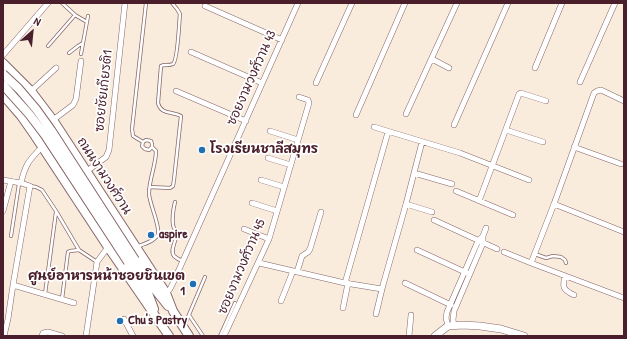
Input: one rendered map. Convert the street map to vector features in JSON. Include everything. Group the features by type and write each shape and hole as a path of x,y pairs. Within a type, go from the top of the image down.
{"main road":[{"name":"ถนนงามวงศ์วาน","path":"3,63 31,91 53,120 166,293 173,311"},
{"name":"ถนนงามวงศ์วาน","path":"3,74 19,89 47,125 132,261 148,293 159,321"},
{"path":"5,96 3,90 5,85 11,79 20,79"},
{"name":"ถนนงามวงศ์วาน","path":"3,85 29,114 45,135 132,261 173,311 189,336"},
{"name":"ถนนงามวงศ์วาน","path":"5,96 21,116 169,336"}],"street":[{"path":"3,55 48,3"},
{"name":"ซอยชัยเกียรติ1","path":"87,171 106,157 109,150 125,3"},
{"name":"ซอยงามวงศ์วาน 43","path":"166,293 173,283 298,3"},
{"path":"316,83 352,3"},
{"path":"356,115 405,3"},
{"path":"406,114 457,3"},
{"path":"454,125 508,3"},
{"path":"535,68 562,3"},
{"path":"580,82 615,3"},
{"path":"205,6 282,40"},
{"path":"191,52 262,83"},
{"path":"53,120 73,105 76,99 81,60"},
{"path":"432,60 449,68"},
{"path":"31,91 56,68"},
{"path":"531,263 595,92 597,90 601,90 624,101"},
{"path":"176,91 246,121"},
{"path":"479,201 519,93 546,101"},
{"name":"ซอยงามวงศ์วาน 45","path":"224,336 269,239 309,103 308,100 298,97"},
{"path":"374,128 460,153 529,180"},
{"path":"506,130 543,142"},
{"path":"270,131 298,140"},
{"path":"343,308 346,283 388,132"},
{"path":"376,314 422,142"},
{"path":"20,183 27,164 42,147"},
{"path":"574,147 621,164"},
{"path":"268,158 291,165"},
{"path":"414,173 452,184"},
{"path":"3,180 30,186 4,336"},
{"path":"261,180 284,187"},
{"path":"3,211 11,181"},
{"path":"456,191 513,215"},
{"path":"252,203 277,211"},
{"path":"406,204 432,212"},
{"path":"554,204 624,232"},
{"path":"281,301 302,256 310,249 321,212"},
{"path":"434,220 497,249"},
{"path":"451,326 453,315 470,274 486,228"},
{"path":"244,229 269,239"},
{"path":"451,326 446,318 450,304 464,271 481,242"},
{"path":"86,336 97,262 108,247"},
{"path":"417,250 470,274"},
{"path":"504,252 624,298"},
{"path":"259,263 346,283 382,289"},
{"path":"565,276 563,283 564,287 574,295"},
{"path":"405,283 456,307"},
{"path":"13,285 74,303"},
{"path":"409,336 411,315"},
{"path":"124,319 132,336"},
{"path":"435,336 451,326 480,326 501,329 524,336"},
{"path":"42,336 43,332 62,336"}],"lane":[{"path":"62,3 75,15 87,22"},
{"path":"143,142 133,136 132,129 146,3"},
{"path":"150,187 170,188 173,186 174,180 180,116 178,114 162,111 159,108 158,103 161,66 163,64 170,65 173,63 176,58 177,51 180,14 178,9 172,3"},
{"path":"48,46 75,15"},
{"path":"81,54 88,16"},
{"path":"69,53 83,43"},
{"path":"137,247 154,240 158,233 157,223 150,200 150,187 156,152 152,147 152,142 146,140 143,142"},
{"path":"143,142 142,146 145,149 149,150 152,147"},
{"path":"11,236 20,183"},
{"path":"30,186 42,190 79,250 97,262"},
{"path":"175,202 173,220 176,238 173,251 174,255 183,261"},
{"path":"44,294 56,211"},
{"path":"62,299 68,252 79,250"},
{"path":"535,254 546,258 553,256 561,257 566,263"},
{"path":"183,327 205,277"},
{"path":"220,336 235,303"},
{"path":"189,315 203,336"}],"place":[{"name":"โรงเรียนชาลีสมุทร","path":"202,150"},
{"name":"aspire","path":"151,235"},
{"name":"ศูนย์อาหารหน้าซอยชินเขต 1","path":"193,284"},
{"name":"Chu's Pastry","path":"120,321"}]}
